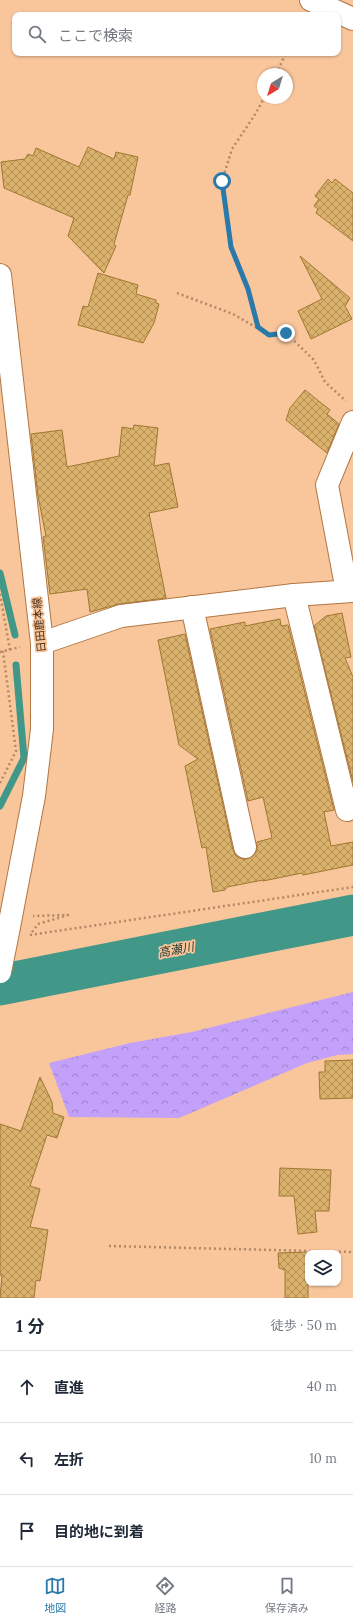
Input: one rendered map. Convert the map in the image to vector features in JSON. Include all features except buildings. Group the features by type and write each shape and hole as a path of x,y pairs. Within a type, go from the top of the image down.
{"street":[{"path":"311,0 339,12"},
{"path":"341,13 353,18"},
{"name":"日田鹿本線","path":"0,275 42,642 41,737 34,796 0,972"},
{"path":"42,642 121,616 294,595 350,591 327,486 350,412"},
{"path":"294,595 347,810"},
{"path":"192,607 245,847"}],"path":[{"path":"279,68 285,56"},
{"path":"258,327 248,289 231,247 222,181 232,149 261,104"},
{"path":"177,293 233,314 258,327 269,335 286,333 314,360 325,382 350,412"},
{"path":"0,594 10,650"},
{"path":"0,783 16,751 3,651"},
{"path":"10,922 68,915 38,924 30,936 353,888"},
{"path":"109,1246 353,1252"}],"green space":[{"path":"353,992 353,1054 337,1055 307,1063 179,1118 69,1117 49,1063 130,1043 192,1032"}],"waterway":[{"path":"0,573 15,635"},
{"path":"0,806 24,758 16,665"},
{"name":"高瀬川","path":"0,985 353,915"}],"route":[{"path":"222,181 231,247 248,289 258,327 269,335 286,333"}]}
